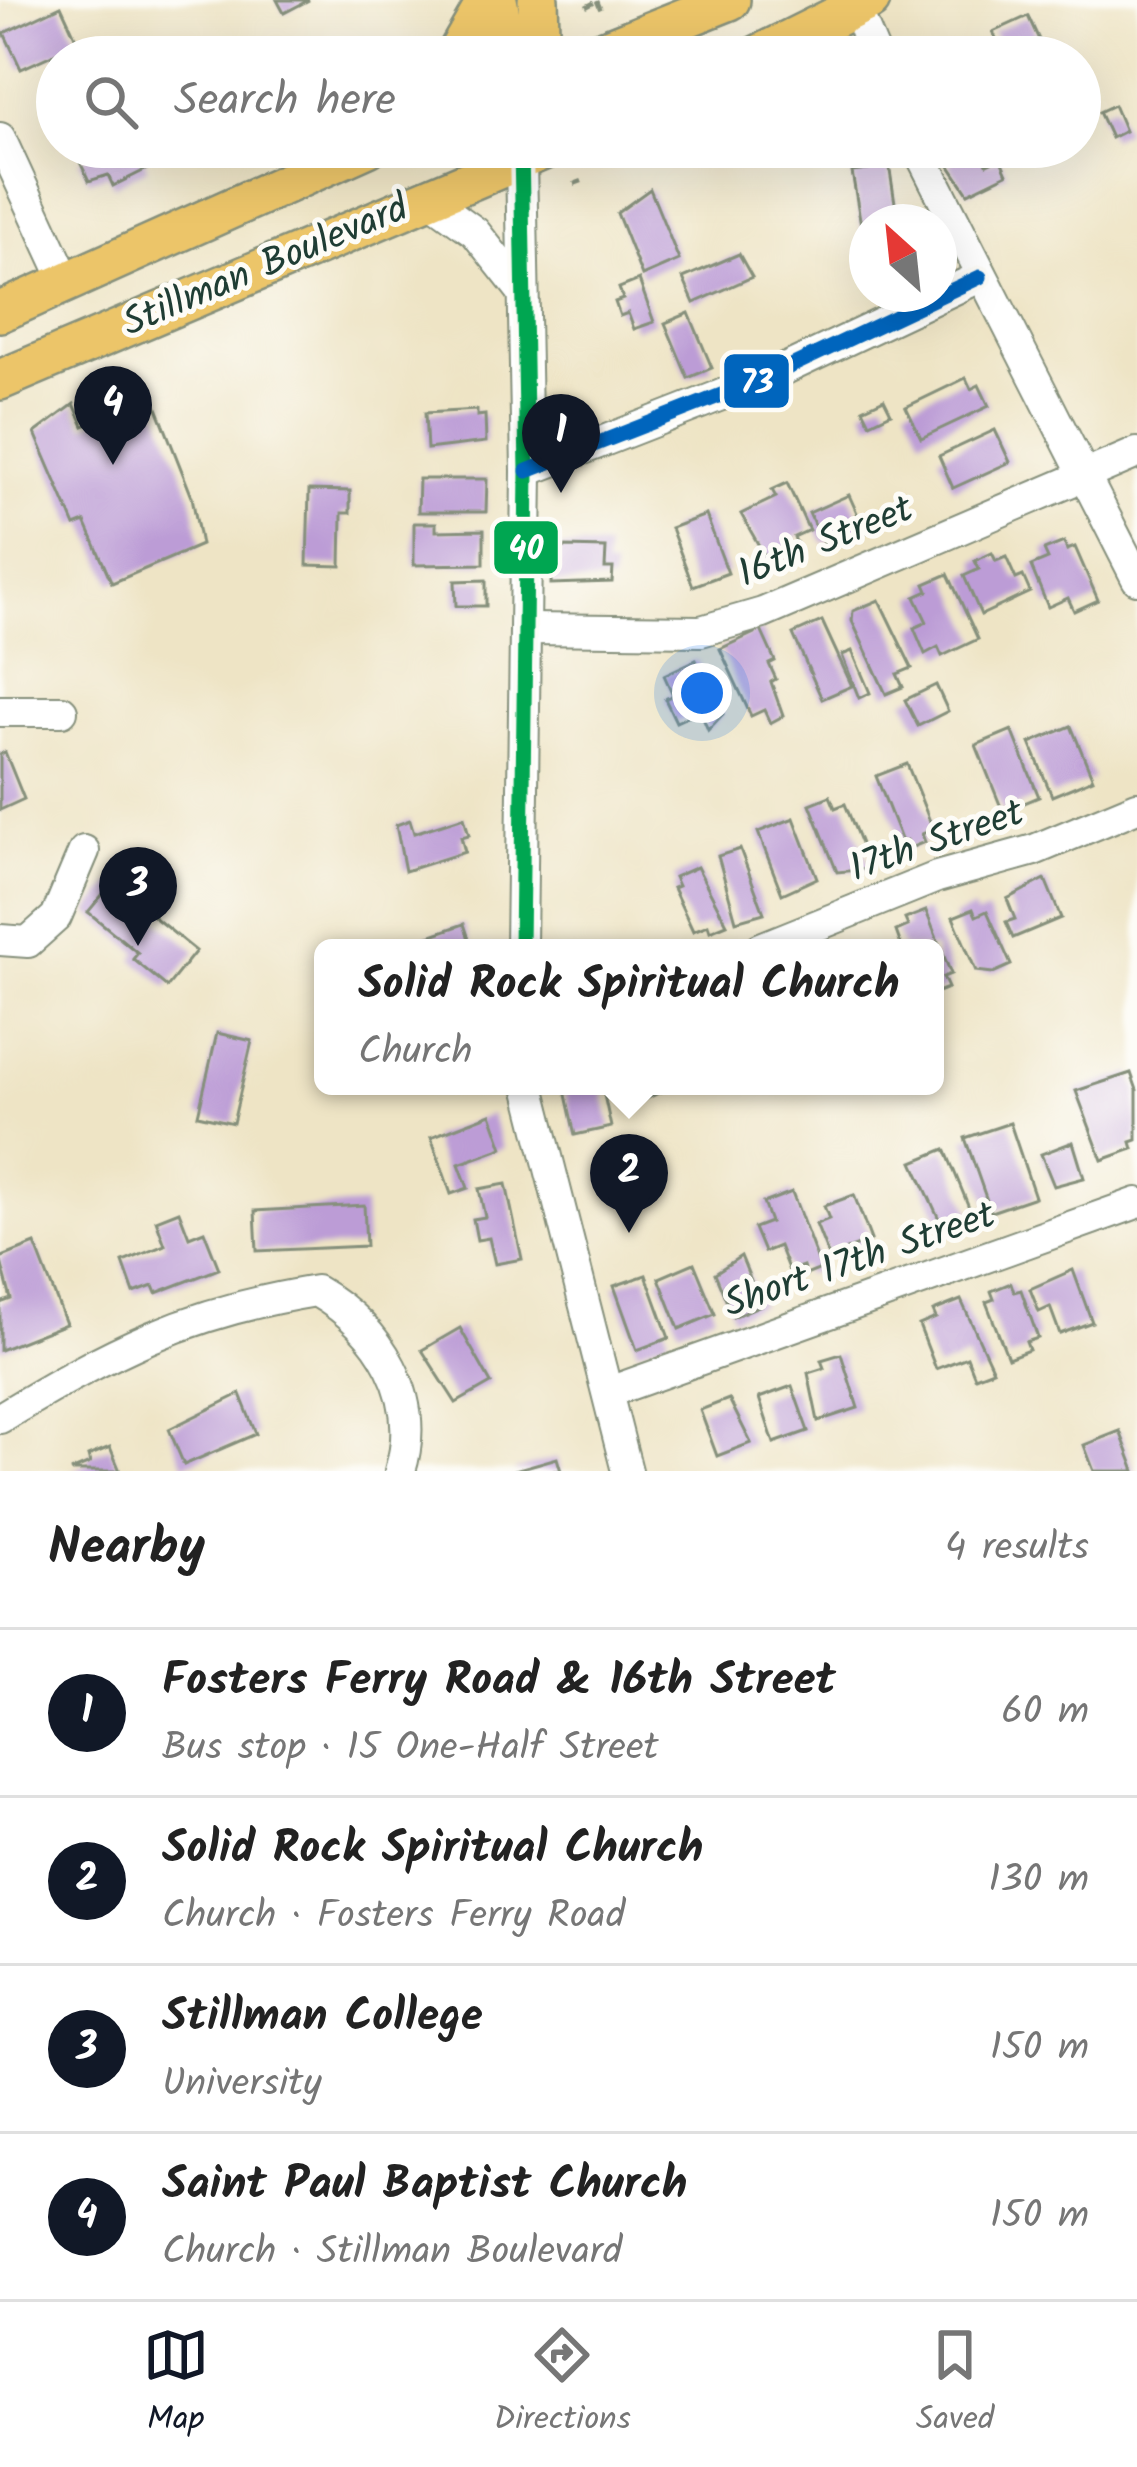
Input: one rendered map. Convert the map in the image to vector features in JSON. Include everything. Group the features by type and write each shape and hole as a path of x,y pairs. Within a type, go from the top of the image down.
{"main road":[{"path":"467,36 488,0"},
{"path":"497,0 504,36"},
{"path":"537,36 538,0"},
{"path":"640,36 730,0"},
{"path":"797,36 862,4"},
{"name":"Stillman Boulevard","path":"0,312 313,168"},
{"name":"Stillman Boulevard","path":"0,380 495,168"}],"street":[{"path":"862,4 870,36"},
{"path":"0,138 66,281"},
{"path":"521,939 527,471 521,290 530,168"},
{"path":"926,168 1137,579"},
{"path":"429,199 475,232 521,290"},
{"path":"527,471 770,376 980,277"},
{"name":"16th Street","path":"526,628 701,631 763,613 1137,453"},
{"path":"0,710 62,711"},
{"name":"17th Street","path":"783,939 937,877 1034,850 1137,808"},
{"path":"0,940 28,942 56,917 84,851"},
{"path":"531,1095 627,1471"},
{"name":"Short 17th Street","path":"609,1392 1137,1203"},
{"path":"0,1418 98,1359 184,1320 316,1291 344,1307 383,1350 402,1392 411,1437 400,1471"}],"path":[{"path":"586,7 598,1 603,15"}],"building":[{"path":"277,0 309,0 284,13"},
{"path":"61,6 75,36 36,36 36,62 21,69 4,33"},
{"path":"1028,16 1037,36 995,36 993,32"},
{"path":"1114,105 1125,131 1111,138 1101,111"},
{"path":"83,168 147,169 113,186 108,175 89,181"},
{"path":"890,168 895,204 857,204 852,172"},
{"path":"951,168 1004,168 1007,174 968,193"},
{"path":"650,189 679,260 642,276 617,213"},
{"path":"739,254 752,277 694,303 683,278"},
{"path":"639,280 654,322 634,329 628,313 620,316 615,302 623,299 619,288"},
{"path":"689,313 712,368 688,378 665,323"},
{"path":"966,378 971,389 979,385 989,406 921,438 906,407"},
{"path":"152,395 192,497 201,545 112,583 85,522 75,526 35,433 74,404 84,426"},
{"path":"884,399 891,413 870,423 863,409"},
{"path":"477,410 477,416 485,415 486,442 427,449 425,413"},
{"path":"995,430 1010,462 953,488 939,456"},
{"path":"419,479 487,479 486,512 418,512"},
{"path":"787,483 809,530 794,537 800,551 770,565 741,514 776,497 772,490"},
{"path":"309,490 350,491 350,513 342,513 341,566 307,565"},
{"path":"849,495 866,533 847,541 845,534 823,543 809,513"},
{"path":"706,515 728,573 693,586 671,528"},
{"path":"414,523 436,523 436,531 484,530 484,564 414,565"},
{"path":"1064,542 1067,550 1075,547 1098,600 1074,611 1068,598 1048,607 1031,566 1048,559 1044,550"},
{"path":"606,548 605,568 613,568 612,582 551,584 552,550"},
{"path":"992,553 996,561 1006,557 1016,579 1023,576 1030,592 981,615 964,576 979,569 975,561"},
{"path":"948,574 978,639 942,656 938,647 925,654 914,628 927,622 915,597 928,591 925,584"},
{"path":"486,580 486,606 456,606 455,581"},
{"path":"879,600 912,668 897,674 903,687 886,694 852,621 853,611"},
{"path":"822,621 852,686 822,699 793,634"},
{"path":"761,630 775,661 769,664 776,679 771,682 783,716 770,723 764,710 751,716 720,649"},
{"path":"852,651 870,693 859,698 842,655"},
{"path":"696,660 723,714 708,730 700,711 676,722 665,699 673,695 664,675"},
{"path":"936,685 948,711 918,726 905,700"},
{"path":"1071,726 1093,779 1052,796 1030,743"},
{"path":"1012,730 1039,797 1003,812 976,745"},
{"path":"5,752 24,799 0,810 0,754"},
{"path":"907,764 933,829 922,834 925,842 910,848 907,840 902,842 876,776"},
{"path":"830,796 835,808 845,804 871,869 837,872 810,804"},
{"path":"464,817 469,835 461,837 465,852 405,871 396,825 410,820 414,833"},
{"path":"794,818 817,878 782,894 758,832"},
{"path":"740,849 764,913 736,921 718,856"},
{"path":"697,867 727,924 710,931 708,925 693,931 673,888 678,886 674,877"},
{"path":"1045,879 1061,918 1013,938 1006,922 1015,919 1007,899"},
{"path":"112,883 196,951 167,987 133,959 138,953 88,912"},
{"path":"973,909 976,916 987,911 1011,965 993,973 976,971 953,917"},
{"path":"926,911 937,939 899,939 896,931 908,926 905,919"},
{"path":"464,924 469,939 421,939"},
{"path":"217,1033 252,1041 233,1123 198,1115"},
{"path":"1131,1073 1137,1090 1137,1140 1131,1142 1133,1149 1102,1160 1076,1091"},
{"path":"566,1095 604,1095 611,1127 575,1135"},
{"path":"491,1114 503,1148 459,1164 468,1188 451,1194 431,1137"},
{"path":"1010,1123 1035,1197 991,1212 965,1138"},
{"path":"1073,1142 1084,1178 1054,1186 1041,1154"},
{"path":"945,1149 973,1217 972,1224 946,1234 913,1162"},
{"path":"506,1184 522,1259 495,1264 489,1238 477,1240 473,1219 485,1217 479,1189"},
{"path":"792,1192 821,1269 806,1275 803,1266 789,1271 779,1246 764,1252 754,1228 770,1222 763,1203"},
{"path":"854,1195 871,1240 829,1257 816,1224 829,1219 824,1206"},
{"path":"364,1205 366,1246 257,1251 255,1211"},
{"path":"179,1211 189,1237 204,1231 219,1269 156,1293 153,1286 134,1293 123,1262 165,1245 156,1220"},
{"path":"35,1244 66,1324 0,1350 0,1303 11,1299 0,1258"},
{"path":"741,1256 761,1305 733,1317 715,1273"},
{"path":"694,1263 715,1314 679,1329 659,1278"},
{"path":"1073,1270 1092,1322 1060,1334 1050,1307 1039,1312 1030,1289"},
{"path":"646,1275 669,1338 637,1350 614,1286"},
{"path":"1011,1283 1014,1292 1021,1290 1038,1338 1026,1342 1029,1350 1008,1358 986,1302 994,1299 991,1291"},
{"path":"961,1300 993,1370 975,1377 967,1357 936,1369 919,1325 936,1318 933,1311"},
{"path":"460,1328 491,1383 456,1403 422,1350"},
{"path":"841,1354 858,1408 818,1421 808,1373 824,1368 821,1360"},
{"path":"792,1386 808,1431 774,1443 759,1398"},
{"path":"240,1394 256,1434 184,1465 169,1429"},
{"path":"729,1399 751,1443 717,1456 700,1410"},
{"path":"1120,1431 1135,1471 1094,1471 1084,1445"},
{"path":"110,1447 120,1471 71,1471 90,1463 88,1456"},
{"path":"557,1458 561,1471 515,1471 515,1470"}],"transit line":[{"name":"40","path":"521,168 527,471 521,939"},
{"name":"73","path":"527,471 770,376 980,277"}],"place":[{"name":"Saint Paul Baptist Church","path":"113,465"},
{"name":"Fosters Ferry Road & 16th Street","path":"561,493"},
{"name":"Stillman College","path":"138,946"},
{"name":"Solid Rock Spiritual Church","path":"629,1233"}]}
